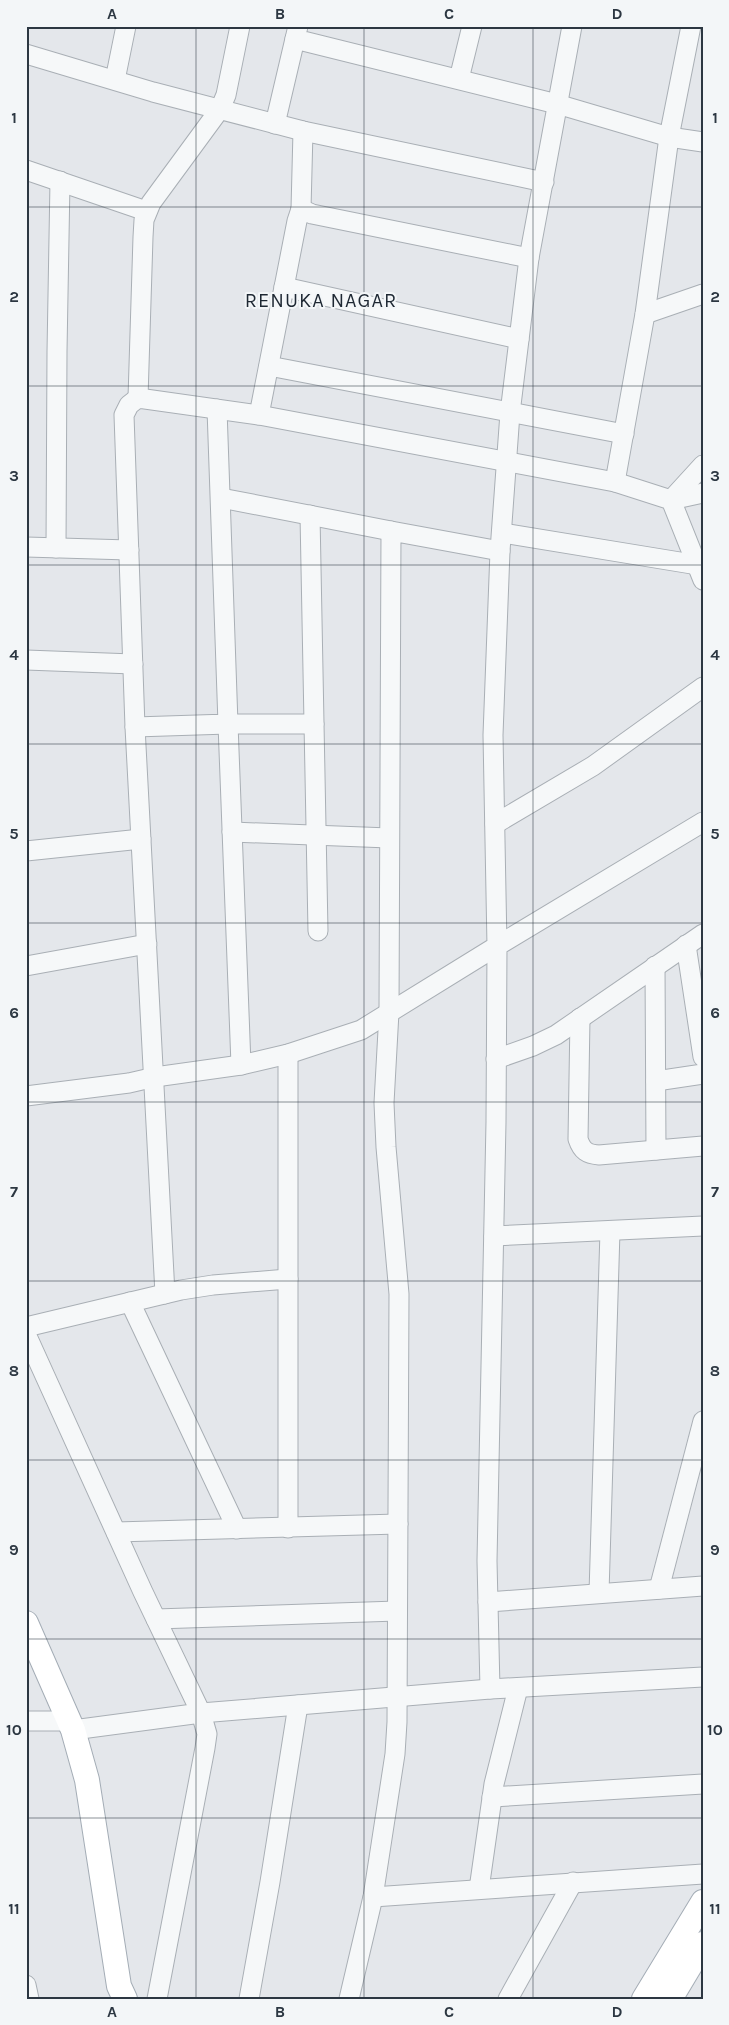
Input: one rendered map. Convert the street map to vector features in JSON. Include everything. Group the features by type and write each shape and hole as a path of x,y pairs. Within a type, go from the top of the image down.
{"main road":[{"path":"26,1622 71,1726 87,1780 118,1986 124,1999"},
{"path":"644,1999 703,1902"},
{"path":"670,1999 703,1944"}],"street":[{"path":"114,80 126,26"},
{"path":"138,398 143,236 146,211 220,109 226,95 240,26"},
{"path":"459,79 472,26"},
{"path":"490,1689 487,1561 494,1236 497,946 493,735 500,551 510,413 529,258 572,26"},
{"path":"615,482 645,314 669,137 692,26"},
{"path":"275,124 296,33 459,79 557,104 669,137 703,142"},
{"path":"26,54 303,131 544,182"},
{"path":"259,415 297,221 301,209 303,131"},
{"path":"26,170 146,211"},
{"path":"56,548 60,181"},
{"path":"301,209 312,214 529,258"},
{"path":"284,287 519,339"},
{"path":"645,314 703,294"},
{"path":"269,366 624,434"},
{"path":"165,1294 135,727 124,415 129,405 138,398 259,415 615,482 671,500 703,493"},
{"path":"217,409 241,1065"},
{"path":"671,500 703,465"},
{"path":"221,498 500,551"},
{"path":"671,500 700,573"},
{"path":"310,515 318,931"},
{"path":"354,1997 395,1754 397,1698 399,1294 386,1148 384,1103 389,1012 391,531"},
{"path":"502,532 700,573"},
{"path":"26,547 129,550"},
{"path":"26,660 133,664"},
{"path":"495,824 593,766 703,687"},
{"path":"135,727 314,724"},
{"path":"26,1096 129,1083 155,1077 241,1065 288,1054 361,1030 703,822"},
{"path":"232,832 389,838"},
{"path":"26,851 141,839"},
{"path":"496,1059 533,1046 556,1035 703,934"},
{"path":"26,966 147,944"},
{"path":"686,945 703,1057"},
{"path":"656,966 656,1150"},
{"path":"580,1018 578,1139 581,1149 589,1154 599,1156 703,1146"},
{"path":"288,1054 288,1528"},
{"path":"656,1081 703,1074"},
{"path":"494,1236 703,1226"},
{"path":"599,1594 610,1230"},
{"path":"26,1327 165,1294 213,1285 288,1279"},
{"path":"130,1302 237,1529"},
{"path":"26,1334 201,1713 206,1734 205,1748 157,1999"},
{"path":"659,1589 703,1421"},
{"path":"116,1532 398,1524"},
{"path":"488,1602 703,1586"},
{"path":"156,1619 397,1611"},
{"path":"26,1720 71,1726 201,1713 490,1689 703,1678"},
{"path":"480,1889 492,1797 518,1688"},
{"path":"249,1999 298,1705"},
{"path":"492,1797 703,1784"},
{"path":"372,1896 703,1874"},
{"path":"508,1999 574,1882"},
{"path":"26,1985 29,1999"}],"district":[{"name":"RENUKA NAGAR","path":"321,300"}]}
